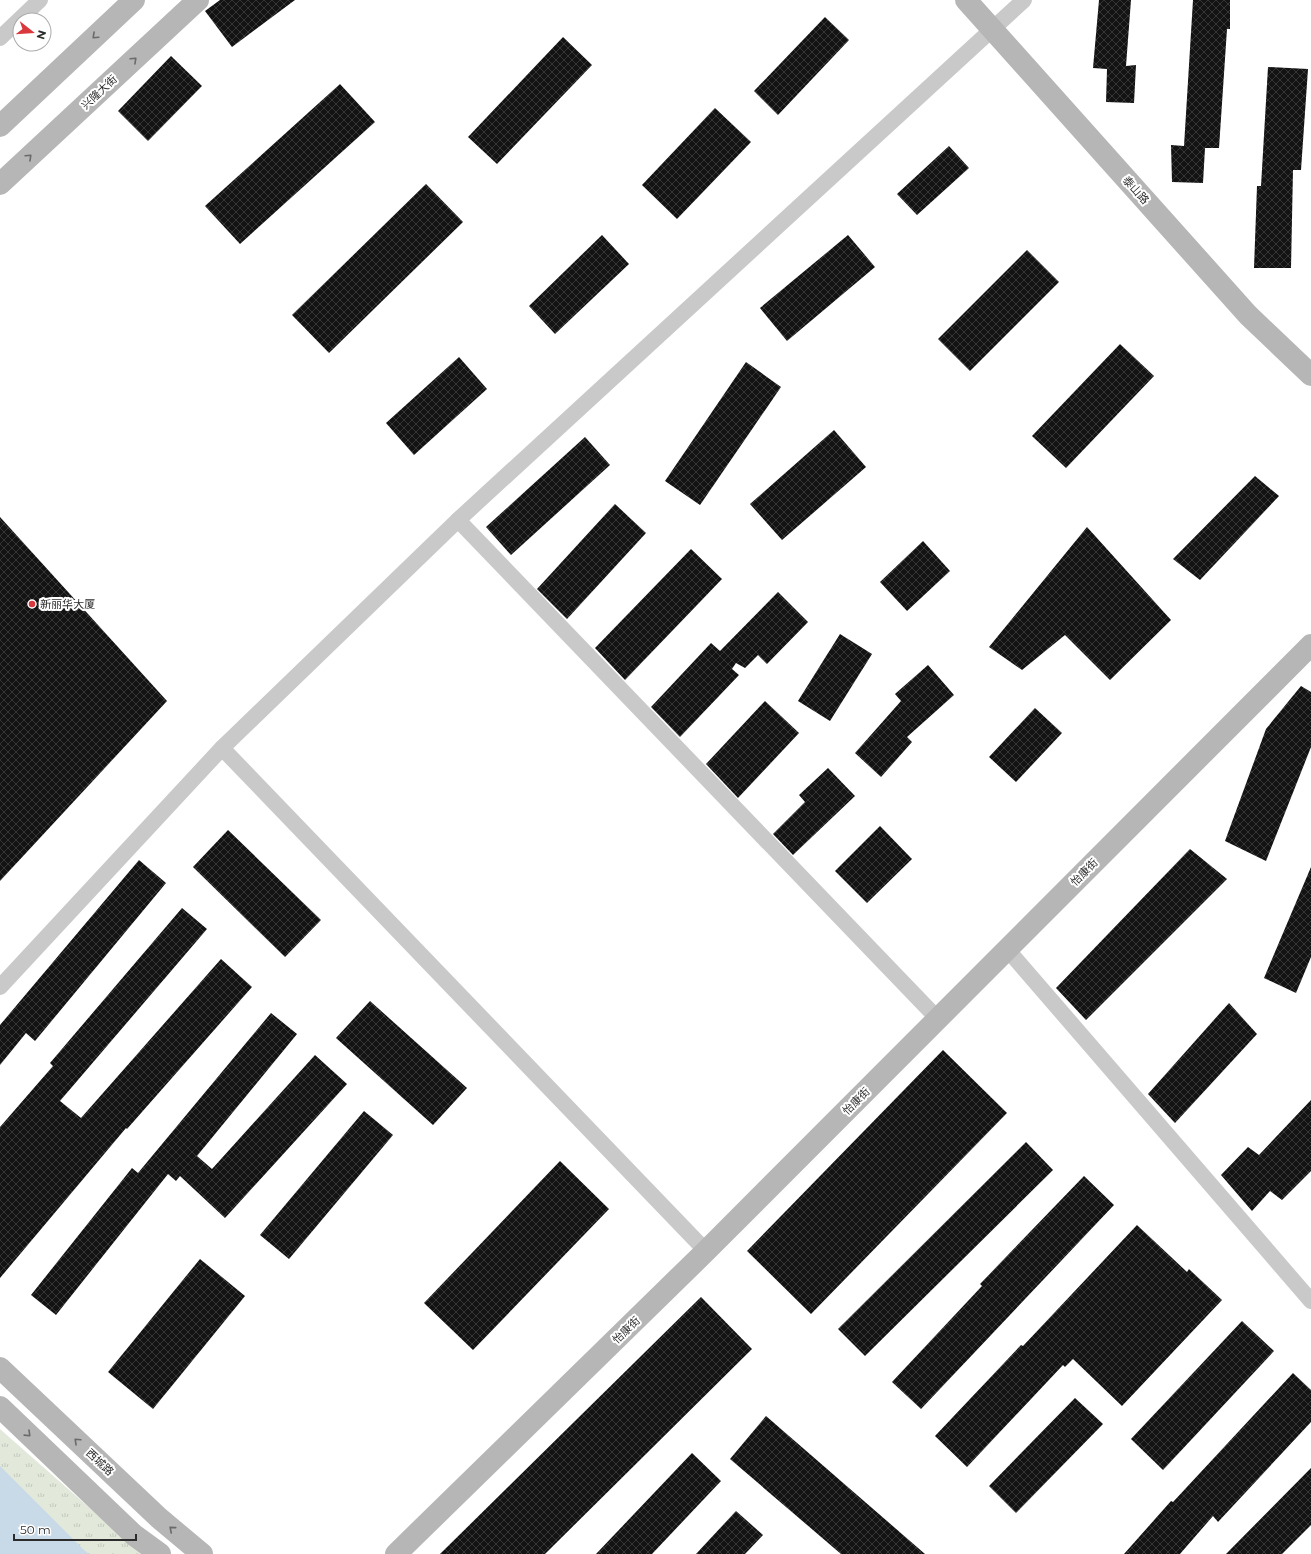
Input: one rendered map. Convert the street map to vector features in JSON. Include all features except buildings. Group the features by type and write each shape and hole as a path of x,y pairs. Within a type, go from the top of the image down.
{"main road":[{"path":"0,126 134,0"},
{"name":"兴隆大街","path":"0,184 198,0"},
{"name":"泰山路","path":"966,0 1248,315 1311,375"},
{"name":"怡康街","path":"396,1554 706,1251 1311,645"},
{"name":"西城路","path":"0,1368 159,1518 202,1554"},
{"path":"0,1407 134,1535 160,1554"}],"street":[{"path":"0,38 40,0"},
{"path":"0,987 222,748 458,520 1024,0"},
{"path":"458,520 938,1019"},
{"path":"222,748 706,1251"},
{"path":"1008,949 1311,1301"}],"green space":[{"path":"0,1429 142,1554 0,1554"}],"water":[{"path":"0,1466 84,1550 89,1554 0,1554"}],"place":[{"name":"新丽华大厦","path":"32,604"}]}
